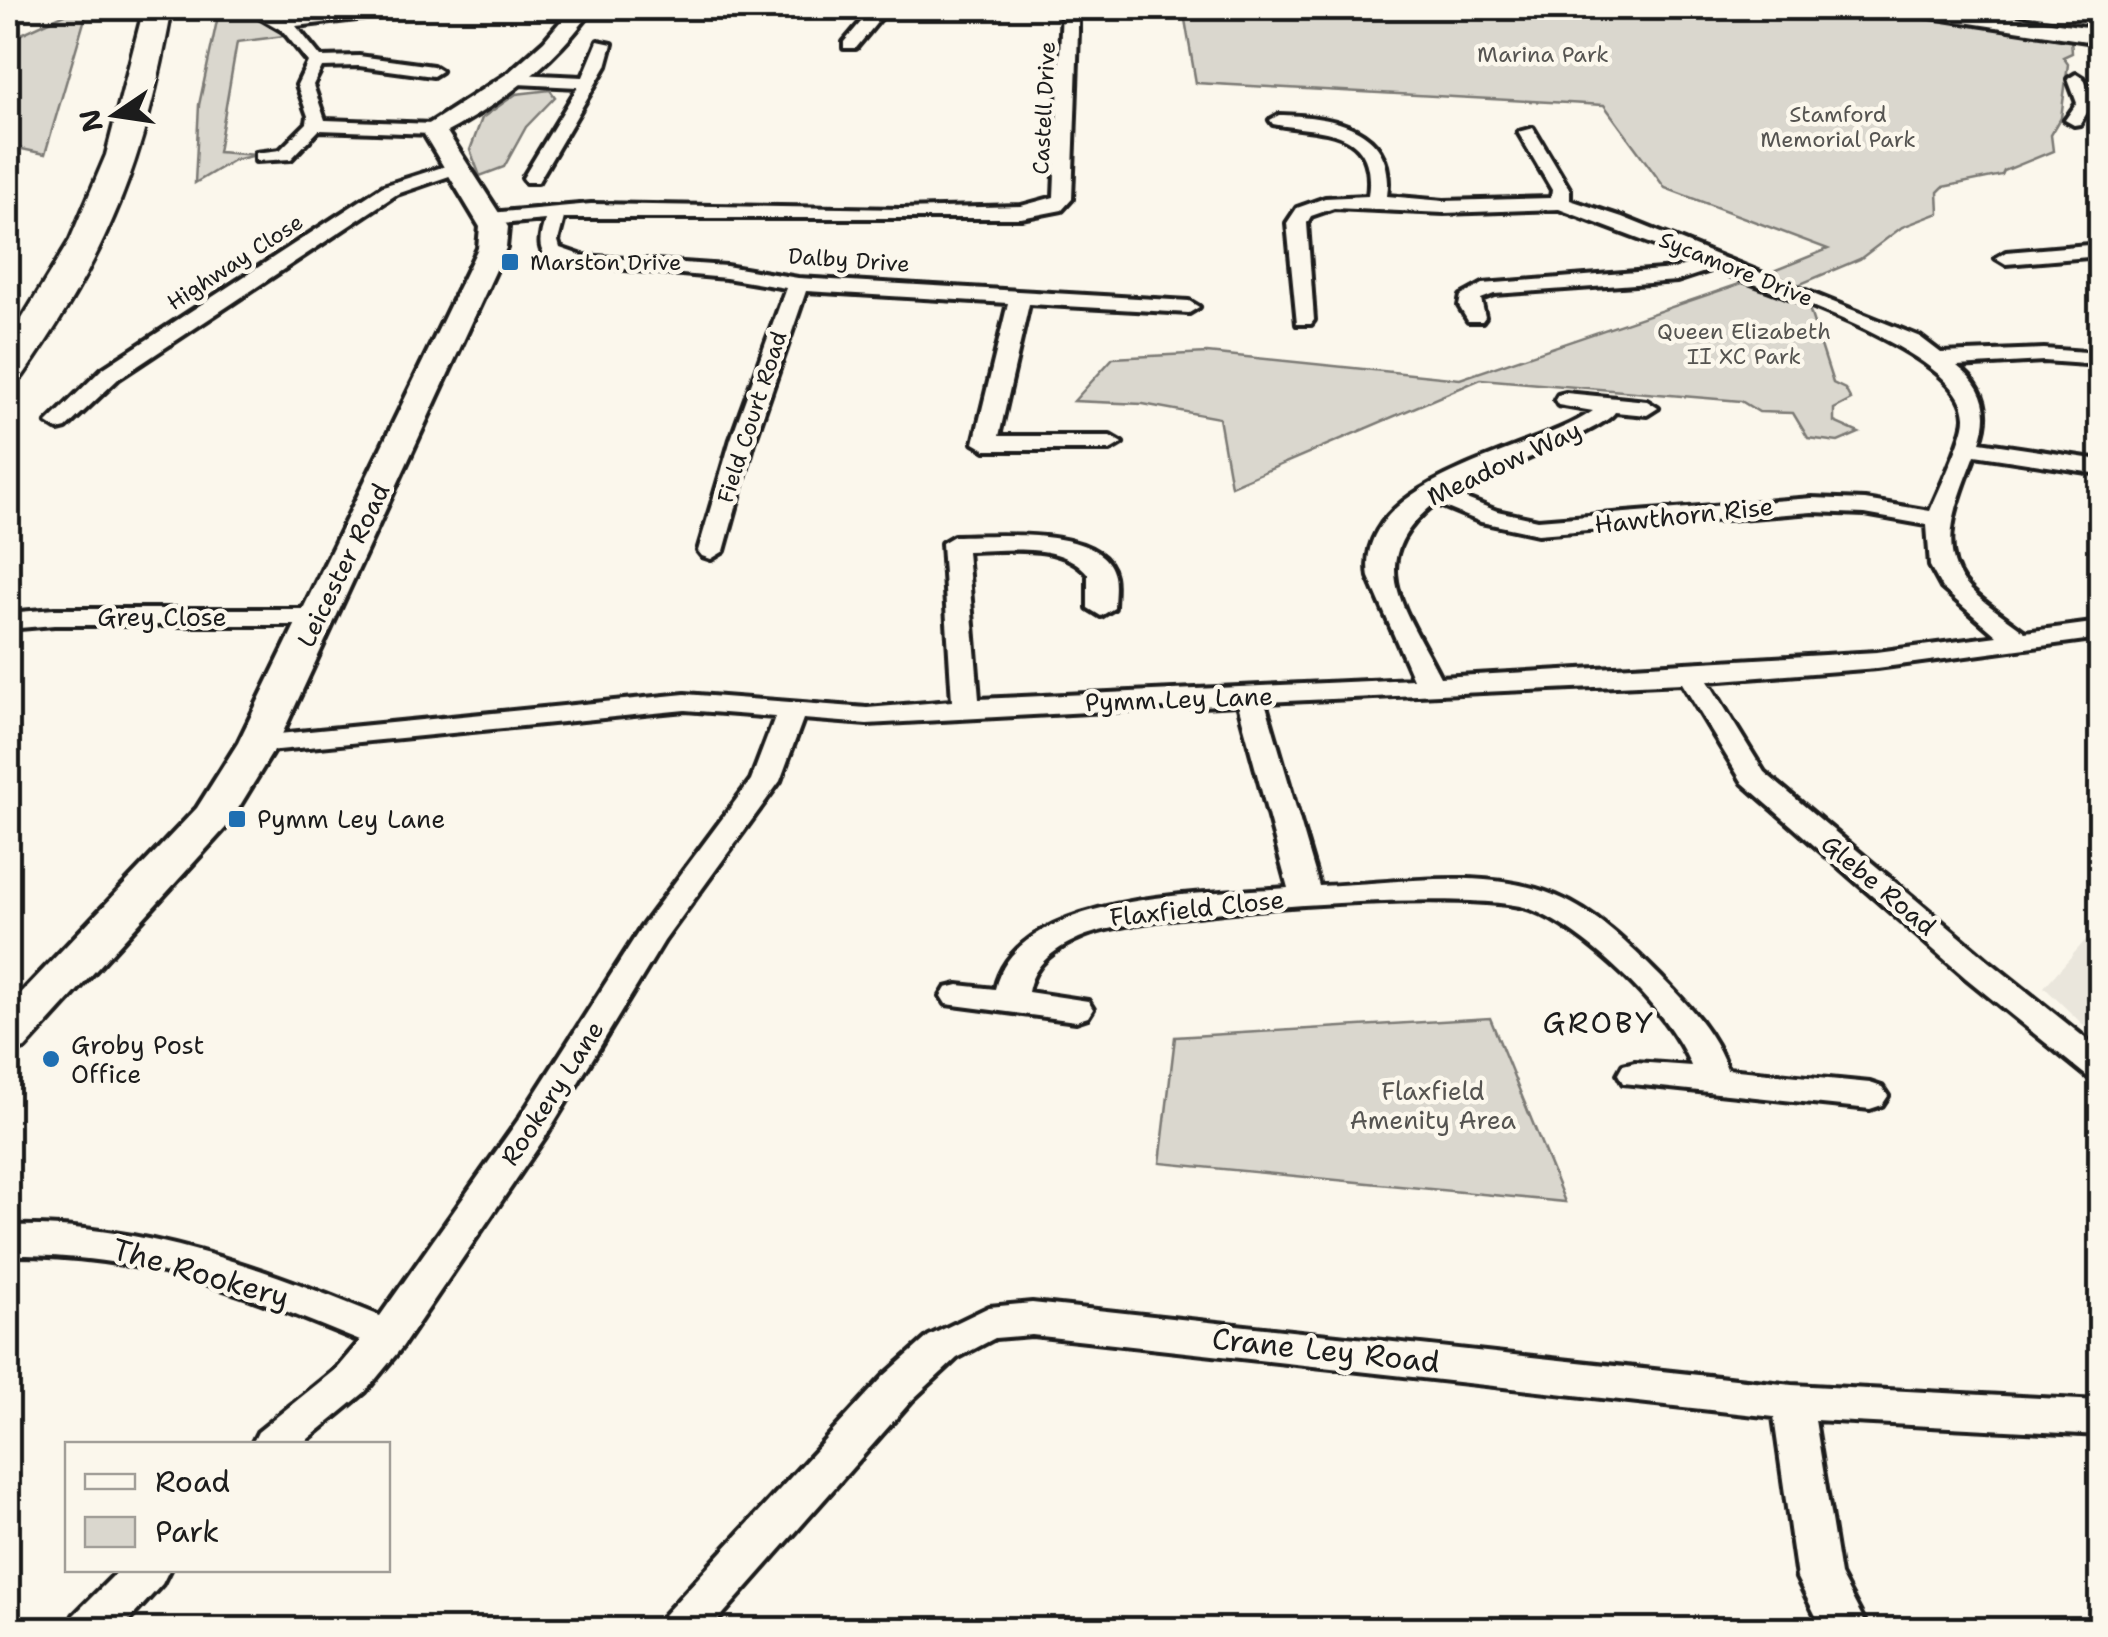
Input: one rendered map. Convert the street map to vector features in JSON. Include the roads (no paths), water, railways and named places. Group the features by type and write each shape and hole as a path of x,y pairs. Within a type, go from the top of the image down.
{"highway":[{"path":"52,240 97,139 130,8"},
{"path":"8,369 66,284 100,220 131,137 158,8"}],"street":[{"path":"250,8 284,22 307,44 316,62"},
{"path":"850,45 882,8"},
{"name":"Castell Drive","path":"557,211 901,215 1021,212 1056,206 1063,199 1064,129 1071,77 1070,8"},
{"path":"1911,8 2100,36"},
{"path":"284,22 382,11"},
{"path":"316,125 433,129 470,111 585,26 598,66 532,178"},
{"path":"828,44 872,46"},
{"path":"316,62 359,61 422,67"},
{"path":"262,157 291,157 316,125 317,116 305,86 316,62"},
{"path":"525,72 586,82"},
{"path":"2074,120 2092,104 2076,79"},
{"path":"1279,120 1334,124 1360,136 1374,160 1380,188 1376,201"},
{"path":"433,129 490,218 557,211"},
{"path":"1527,132 1561,190 1560,203"},
{"name":"Highway Close","path":"58,423 110,374 390,190 455,168"},
{"name":"Sycamore Drive","path":"1304,320 1297,224 1304,212 1314,207 1332,202 1376,201 1433,207 1560,203 1879,327 1940,360 1958,376 1972,400 1977,419 1938,520"},
{"name":"Dalby Drive","path":"557,211 548,240 550,260 726,272 798,284 1189,307"},
{"name":"Leicester Road","path":"8,1036 213,816 258,744 492,248 494,226 490,218"},
{"path":"2006,258 2100,250"},
{"path":"1466,300 1516,285 1677,275 1714,262"},
{"name":"Field Court Road","path":"711,552 743,438 798,284"},
{"path":"978,470 1020,297"},
{"path":"1940,360 2044,354 2100,358"},
{"name":"Meadow Way","path":"1566,400 1647,408"},
{"name":"Meadow Way","path":"1430,685 1380,567 1384,542 1396,520 1470,474 1592,422 1604,414 1606,404"},
{"path":"986,443 1110,443"},
{"path":"1968,447 2100,467"},
{"name":"Hawthorn Rise","path":"1433,494 1490,517 1538,527 1812,504 1866,507 1938,520"},
{"path":"1938,520 1943,566 1956,588 2018,640"},
{"path":"966,708 954,543 1051,544 1084,554 1101,573 1101,608"},
{"name":"Grey Close","path":"8,621 54,617 314,622"},
{"path":"8,631 314,622"},
{"name":"Pymm Ley Lane","path":"258,744 685,702 867,716 1690,674 1878,660 2100,630"},
{"name":"Glebe Road","path":"1690,674 1743,765 1767,790 2100,1068"},
{"name":"Flaxfield Close","path":"1250,697 1306,897"},
{"name":"Rookery Lane","path":"275,1442 350,1380 388,1336 532,1128 652,935 764,782 792,711"},
{"name":"Flaxfield Close","path":"1009,1002 1018,966 1043,943 1070,927 1105,916 1306,897 1493,892 1539,900 1598,935 1687,1024 1708,1056 1712,1080"},
{"path":"958,996 1076,1009"},
{"path":"1635,1074 1870,1096"},
{"name":"The Rookery","path":"8,1241 48,1237 100,1243 209,1269 388,1336"},
{"name":"Crane Ley Road","path":"680,1630 898,1388 944,1348 989,1323 1032,1319 1792,1402 2100,1418"},
{"path":"1792,1402 1819,1578 1847,1630"},
{"path":"90,1630 145,1572"}],"place":[{"name":"Marston Drive","path":"510,262"},
{"name":"Pymm Ley Lane","path":"237,819"},
{"name":"Groby Post Office","path":"51,1059"}],"district":[{"name":"GROBY","path":"1599,1022"}],"park label":[{"name":"Marina Park","path":"1543,54"},
{"name":"Stamford Memorial Park","path":"1838,126"},
{"name":"Queen Elizabeth II XC Park","path":"1744,344"},
{"name":"Flaxfield Amenity Area","path":"1433,1106"}]}
